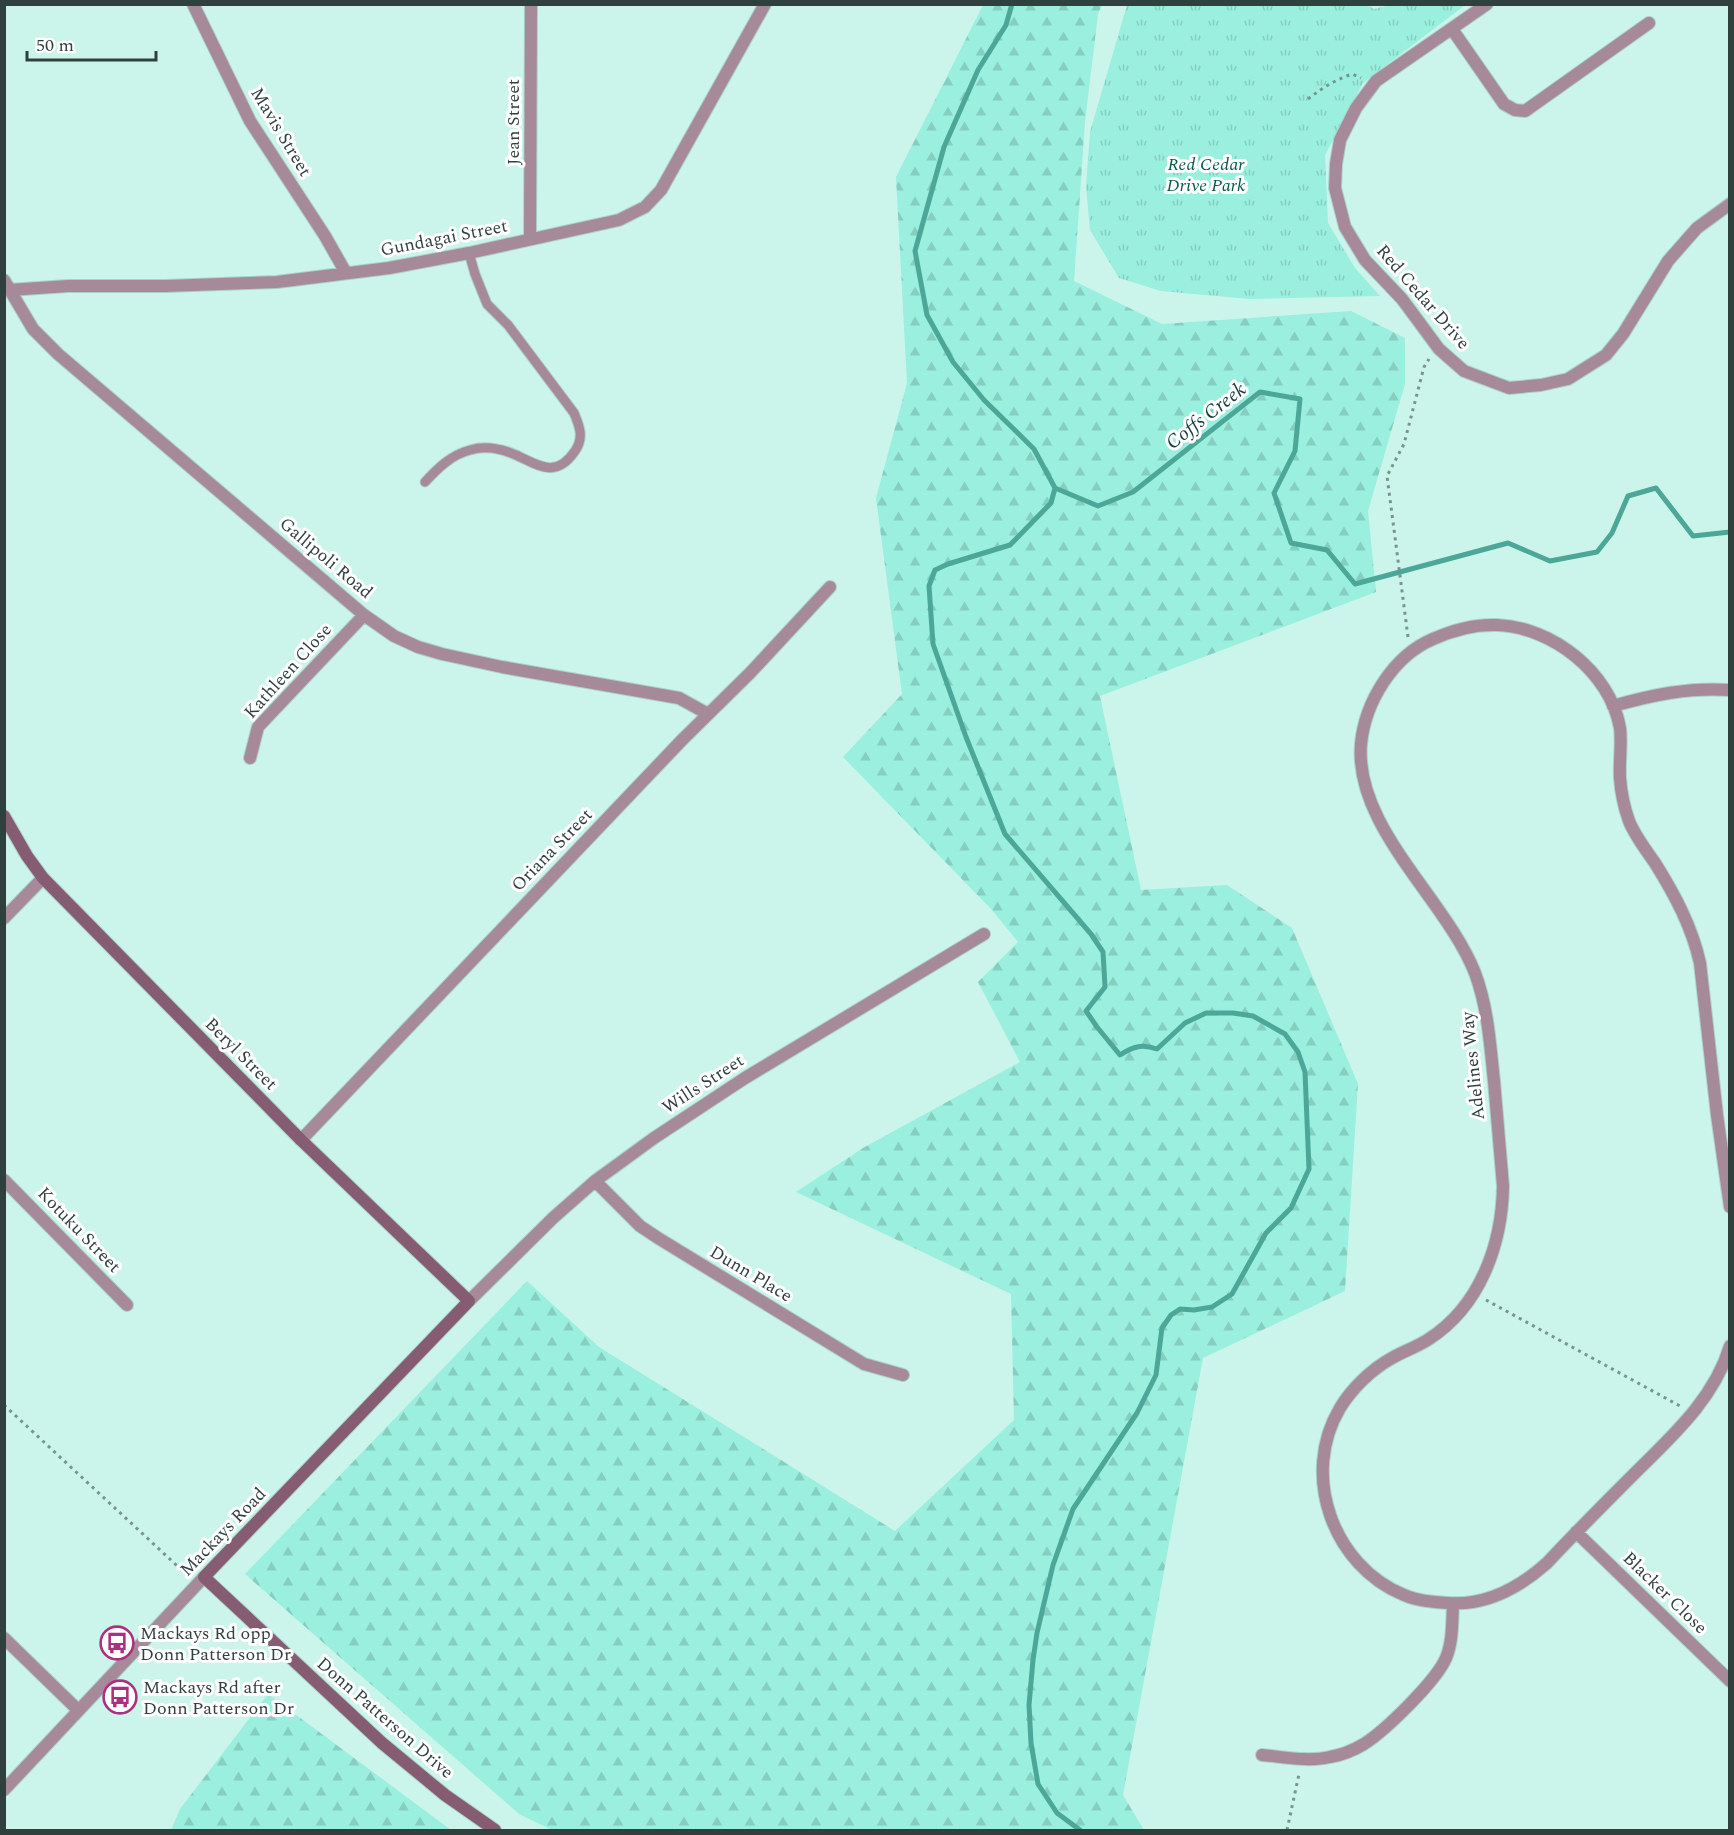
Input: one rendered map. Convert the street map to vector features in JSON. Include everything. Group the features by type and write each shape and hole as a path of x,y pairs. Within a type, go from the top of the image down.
{"main road":[{"name":"Beryl Street","path":"4,816 27,856 43,878 301,1140 469,1301"},
{"name":"Mackays Road","path":"201,1581 469,1301"},
{"name":"Donn Patterson Drive","path":"201,1581 382,1743 445,1795 495,1830"}],"street":[{"name":"Mavis Street","path":"193,4 250,121 325,236 346,273"},
{"name":"Jean Street","path":"530,239 531,4"},
{"name":"Gundagai Street","path":"7,285 165,286 277,282 388,268 619,220 645,207 661,190 765,4"},
{"name":"Red Cedar Drive","path":"1487,4 1376,81 1356,108 1340,140 1336,164 1335,188 1346,227 1365,260 1402,300 1439,349 1464,371 1509,388 1541,385 1568,379 1606,355 1623,334 1668,261 1697,228 1730,204"},
{"path":"1452,29 1504,104 1515,110 1525,111 1649,23"},
{"name":"Gallipoli Road","path":"7,285 33,329 58,354 364,615 394,636 418,647 442,654 679,698 708,714"},
{"name":"Oriana Street","path":"301,1140 830,587"},
{"name":"Kathleen Close","path":"250,758 258,727 364,615"},
{"name":"Adelines Way","path":"1730,1207 1703,986 1695,940 1673,895 1630,823 1623,801 1620,777 1620,728 1613,706 1598,681 1578,659 1555,642 1529,631 1499,625 1475,626 1454,630 1430,640 1410,652 1385,680 1374,699 1364,731 1361,764 1365,787 1374,809 1462,947 1484,1000 1489,1030 1503,1186 1503,1210 1493,1254 1473,1293 1445,1327 1429,1339 1391,1358 1372,1372 1355,1388 1340,1409 1329,1434 1324,1457 1323,1483 1326,1506 1345,1548 1361,1567 1382,1583 1404,1595 1427,1602 1453,1604 1484,1600 1527,1581 1692,1413 1718,1375 1730,1346"},
{"path":"1613,706 1676,690 1730,690"},
{"path":"4,918 43,878"},
{"name":"Wills Street","path":"469,1301 553,1218 595,1181 698,1107 984,934"},
{"name":"Kotuku Street","path":"4,1180 128,1305"},
{"name":"Dunn Place","path":"595,1181 640,1226 658,1238 864,1364 903,1375"},
{"name":"Blacker Close","path":"1576,1532 1730,1681"},
{"name":"Mackays Road","path":"4,1790 201,1581"},
{"path":"1262,1755 1330,1758 1364,1744 1378,1734 1441,1669 1451,1640 1453,1604"},
{"path":"4,1638 78,1710"}],"lane":[{"path":"426,482 451,458 476,449 504,451 537,467 557,466 566,462 576,450 581,439 580,426 574,413 508,325 487,304 469,252"}],"path":[{"path":"1308,99 1325,86 1352,74 1371,87"},
{"path":"1410,652 1388,476 1404,444 1424,367 1439,349"},
{"path":"1473,1293 1692,1413"},
{"path":"4,1405 201,1581"},
{"path":"1287,1830 1302,1758"}],"green space":[{"name":"Red Cedar Drive Park","path":"1365,4 1374,9 1394,4 1465,5 1363,83 1325,155 1328,223 1355,268 1380,296 1249,299 1161,291 1119,278 1090,230 1086,187 1090,132 1127,5"},
{"path":"983,5 1102,5 1098,14 1085,122 1074,281 1162,324 1351,311 1405,338 1405,384 1368,511 1376,592 1100,696 1141,890 1227,885 1292,928 1358,1084 1345,1291 1203,1358 1123,1795 1144,1830 552,1830 519,1814 245,1574 527,1281 599,1347 895,1531 1014,1420 1011,1294 796,1192 863,1148 1020,1062 978,982 1018,942 992,910 843,757 902,694 876,498 907,383 896,177"},
{"path":"268,1694 451,1830 171,1830 180,1809"}],"waterway":[{"name":"Coffs Creek","path":"1012,4 1006,25 978,70 944,147 915,251 927,315 953,362 984,400 1034,449 1055,488 1098,506 1133,492 1260,392 1300,399 1295,451 1274,493 1291,543 1327,550 1355,584 1508,543 1550,561 1597,552 1612,533 1628,496 1656,488 1693,536 1730,532"},
{"path":"1055,488 1051,503 1010,545 935,570 929,586 933,644 966,737 1005,834 1091,934 1103,952 1105,987 1086,1011 1097,1027 1120,1055 1138,1047 1157,1049 1185,1023 1206,1013 1253,1016 1285,1034 1298,1052 1305,1072 1309,1169 1291,1208 1266,1233 1232,1294 1212,1307 1194,1310 1180,1309 1171,1315 1162,1328 1156,1375 1137,1413 1073,1509 1053,1565 1033,1660 1029,1705 1031,1743 1038,1784 1057,1813 1080,1830"}],"place":[{"name":"Mackays Rd opp Donn Patterson Dr","path":"117,1643"},
{"name":"Mackays Rd after Donn Patterson Dr","path":"120,1697"}]}
